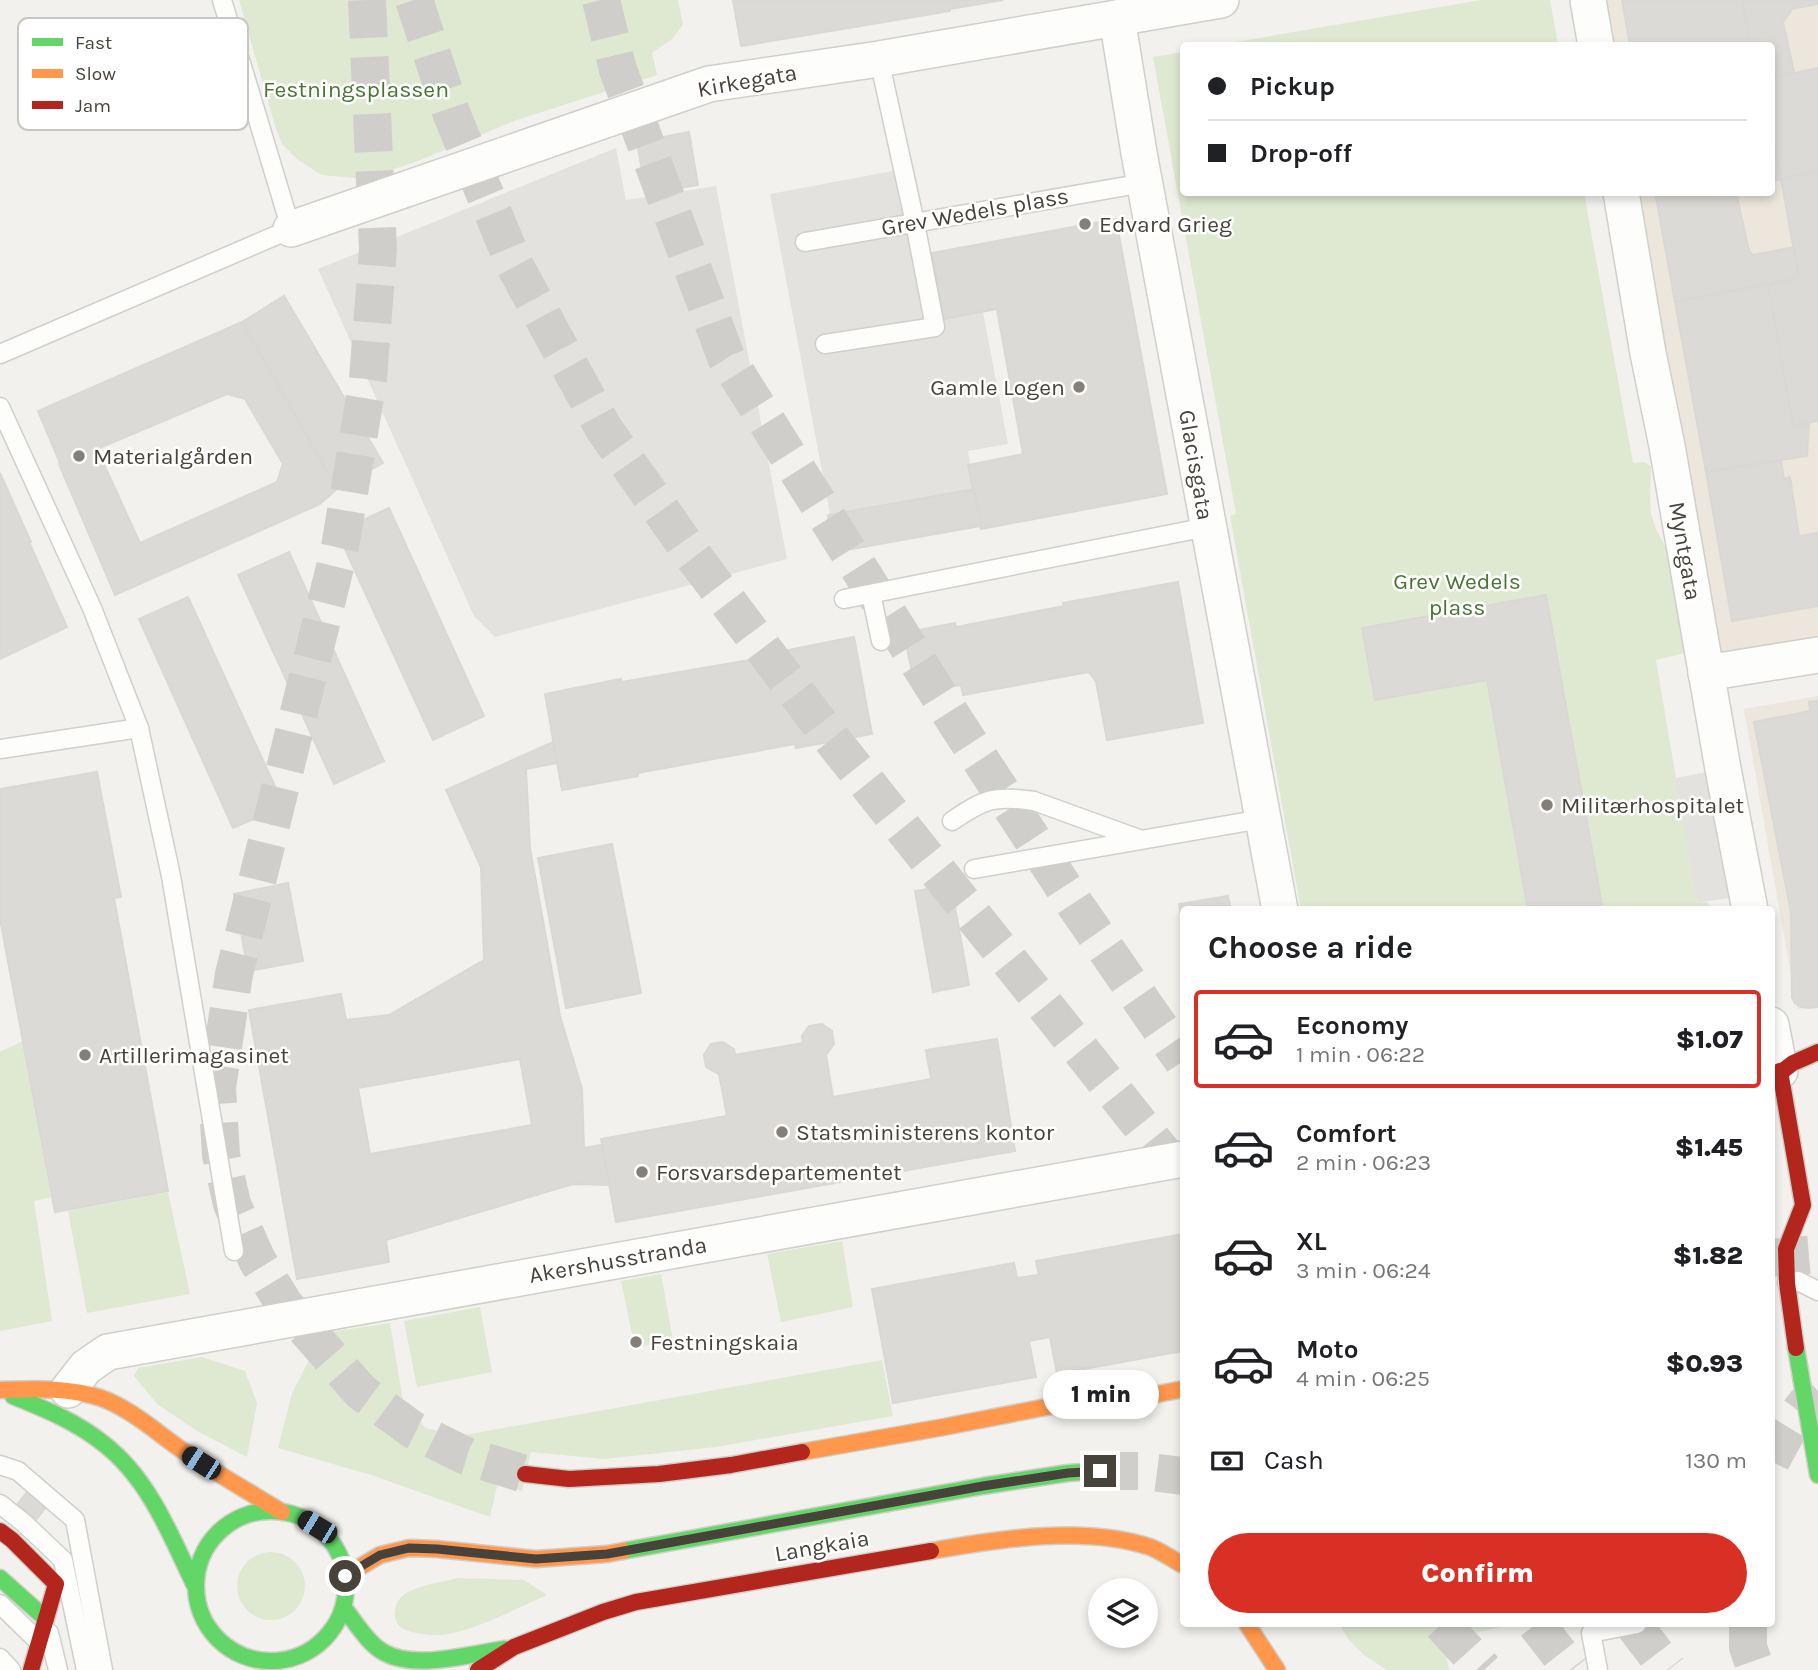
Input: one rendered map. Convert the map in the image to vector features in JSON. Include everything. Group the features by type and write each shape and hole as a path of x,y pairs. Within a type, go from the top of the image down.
{"main road":[{"path":"1775,1073 1792,1062 1818,1052"},
{"path":"1775,1079 1803,1205 1786,1249 1779,1284 1818,1475"},
{"path":"1775,1237 1786,1249"},
{"path":"0,1390 68,1391 100,1398 121,1408 222,1476 282,1512 300,1517 317,1527 331,1541 340,1558 346,1592 344,1608 335,1627 321,1643 303,1655 282,1661 260,1661"},
{"path":"0,1390 81,1427 128,1465 167,1528 194,1584 199,1608 208,1627 222,1643 240,1655 282,1670"},
{"path":"525,1474 569,1479 659,1474 731,1465 1112,1394 1158,1394 1180,1390"},
{"path":"345,1576 380,1555 409,1548 536,1559 607,1554 983,1486 1100,1471"},
{"path":"194,1584 208,1546 222,1530 240,1518 260,1512 282,1512"},
{"path":"6,1535 57,1584 31,1670"},
{"name":"Langkaia","path":"478,1670 514,1647 636,1602 988,1541 1098,1536 1152,1548 1180,1563"},
{"path":"0,1578 46,1619"},
{"path":"344,1608 372,1643 384,1653 404,1660 427,1661 514,1647"},
{"path":"1249,1627 1277,1670"}],"street":[{"name":"Kirkegata","path":"291,229 709,84 879,60 1115,9 1220,0"},
{"path":"1588,0 1595,42"},
{"name":"Glacisgata","path":"1115,9 1144,183 1279,906"},
{"name":"Myntgata","path":"1622,196 1749,906"},
{"path":"1706,674 1818,655"},
{"name":"Akershusstranda","path":"68,1391 86,1367 108,1352 1180,1160"}],"lane":[{"path":"222,0 227,18"},
{"path":"825,344 935,327 879,60"},
{"path":"0,354 291,229 248,86"},
{"name":"Grev Wedels plass","path":"805,242 1144,183"},
{"path":"0,407 92,608 139,727 171,876 234,1251"},
{"path":"844,599 1207,527"},
{"path":"871,594 881,641"},
{"path":"0,749 139,727"},
{"path":"952,821 985,802 999,798 1017,799 1034,801 1142,840"},
{"path":"974,869 1262,819"},
{"path":"1779,1284 1798,1282 1818,1292"},
{"path":"0,1465 18,1471 75,1520 103,1670"},
{"path":"0,1504 63,1560 86,1670"},
{"path":"74,1670 57,1584 75,1520"},
{"path":"0,1604 40,1641 47,1670"},
{"path":"46,1619 58,1670"},
{"path":"1598,1670 1591,1633 1622,1627"},
{"path":"40,1641 41,1670"},
{"path":"0,1658 12,1670"}],"shaded area":[{"path":"1588,0 1818,0 1818,655 1706,673 1622,196 1775,196 1775,42 1595,42"},
{"path":"616,148 626,200 716,186 787,559 495,637 474,616 318,269"},
{"path":"914,167 940,304 980,296 1008,444 968,451 974,488 830,514 770,194"},
{"path":"1818,696 1818,1005 1797,1009 1744,709"},
{"path":"1723,769 1747,895 1697,903 1675,778"}],"green space":[{"name":"Festningsplassen","path":"239,0 678,0 683,25 672,39 652,53 657,75 514,121 418,161 365,179 321,175 297,159 282,144 248,32 248,18 244,18"},
{"path":"1481,0 1550,0 1557,42 1236,42"},
{"name":"Grev Wedels plass","path":"1180,52 1180,196 1585,196 1633,463 1645,462 1651,467 1651,514 1666,548 1685,653 1656,660 1697,903 1707,902 1710,906 1300,906 1230,516 1236,514 1153,57"},
{"path":"23,1041 51,1197 34,1201 52,1321 0,1331 0,1052"},
{"path":"168,1192 190,1294 87,1313 68,1211"},
{"path":"842,1241 853,1307 781,1322 767,1254"},
{"path":"661,1274 673,1340 635,1348 621,1281"},
{"path":"480,1307 492,1372 417,1387 404,1321"},
{"path":"390,1323 404,1407 426,1428 459,1436 882,1360 893,1416 716,1447 604,1459 531,1452 522,1491 498,1482 490,1517 371,1475 278,1448 292,1393 323,1333"},
{"path":"202,1357 245,1371 257,1403 247,1457 197,1431 157,1404 134,1376 138,1368"},
{"path":"278,1552 299,1567 305,1579 303,1599 295,1610 278,1620 264,1620 247,1610 239,1599 237,1579 247,1562 258,1554"},
{"path":"458,1578 524,1580 547,1595 476,1626 448,1634 420,1634 399,1626 395,1611 402,1596 418,1588"},
{"path":"1341,1627 1502,1627 1443,1640 1449,1670 1387,1670 1364,1655"}],"building":[{"path":"733,0 1003,0 741,46"},
{"path":"1622,0 1742,0 1750,42 1629,42"},
{"path":"1742,0 1818,0 1818,4 1792,9 1783,22 1794,72 1775,77 1775,42 1750,42"},
{"path":"1818,68 1818,171 1781,179 1775,151 1775,77"},
{"path":"689,132 698,185 646,194 637,142"},
{"path":"1775,151 1781,179 1775,180"},
{"path":"1818,171 1818,421 1793,426 1768,284 1789,280 1798,273 1781,179"},
{"path":"1656,196 1737,196 1749,251 1753,255 1794,247 1798,273 1789,280 1675,302"},
{"name":"Gamle Logen","path":"1116,219 1167,494 981,529 968,465 1023,454 997,309 944,319 932,253"},
{"path":"1768,284 1793,426 1809,423 1807,456 1706,472 1675,302"},
{"path":"284,296 383,463 337,489 242,322"},
{"name":"Materialgården","path":"242,322 337,489 320,504 115,595 38,411","holes":["227,394 245,399 283,464 277,482 140,543 97,449"]},
{"path":"1781,460 1784,479 1790,477 1799,536 1818,533 1818,606 1732,621 1706,472"},
{"path":"0,473 67,627 0,659"},
{"path":"974,489 981,526 834,552 828,515"},
{"path":"389,508 484,716 433,740 337,532"},
{"path":"289,552 384,761 334,784 238,575"},
{"path":"1178,582 1203,723 1107,740 1096,682 1089,672 963,695 961,685 916,692 904,633 955,623 956,627 1064,606 1063,603"},
{"name":"Militærhospitalet","path":"1546,595 1602,906 1527,906 1487,680 1375,700 1362,628"},
{"path":"188,597 284,806 233,828 139,619"},
{"path":"854,637 872,734 796,748 795,744 562,790 545,694 621,679 622,682 779,655 778,652"},
{"path":"1818,701 1818,1007 1810,1008 1801,1007 1792,998 1791,913 1754,722 1810,711 1809,702"},
{"path":"553,742 557,763 526,769 530,848 560,1016 582,1089 584,1148 602,1145 609,1185 573,1184 386,1240 389,1262 297,1279 249,1010 341,994 346,1020 389,1015 484,960 481,867 446,790","holes":["520,1059 532,1125 370,1154 358,1088"]},
{"name":"Artillerimagasinet","path":"97,772 121,897 114,898 168,1191 55,1212 0,919 0,789"},
{"path":"612,844 641,993 566,1008 538,858"},
{"path":"288,883 303,961 248,971 234,894"},
{"path":"951,885 969,985 933,992 915,891"},
{"path":"1228,896 1230,906 1180,906 1180,910 1179,904"},
{"path":"822,1024 832,1031 834,1044 826,1055 833,1097 931,1079 926,1050 997,1039 1015,1151 616,1222 601,1139 727,1116 719,1074 706,1067 704,1055 711,1044 723,1042 734,1049 735,1055 803,1043 802,1036 809,1026"},
{"path":"1180,1235 1180,1352 1057,1374 1050,1337 1029,1341 1036,1377 893,1403 872,1289 1014,1263 1017,1278 1039,1275 1036,1261"},
{"path":"27,1492 46,1507 36,1520 17,1505"}],"tunnel":[{"path":"367,0 378,249 368,379 340,547 234,974 217,1088 221,1155 232,1204 257,1260 284,1304 361,1392 413,1430 466,1456 525,1474"},
{"path":"414,0 452,115 515,266 604,429 691,553 826,732 1180,1174"},
{"path":"601,0 618,70 726,357 957,724 1076,906 1180,1057"},
{"path":"1775,1258 1818,1254"},
{"path":"1775,1454 1797,1415 1818,1391"},
{"path":"1100,1471 1143,1471 1180,1476"},
{"path":"1445,1627 1484,1670"},
{"path":"1538,1627 1572,1670"},
{"path":"1635,1627 1668,1670"},
{"path":"1748,1627 1748,1647 1756,1670"}],"traffic: fast":[{"path":"1796,1348 1818,1475"},
{"path":"13,1396 72,1423 94,1436 120,1458 157,1508 194,1584"},
{"path":"623,1551 983,1486 1100,1471"},
{"path":"271,1511 300,1517 324,1533 340,1557 346,1586 340,1615 324,1639 300,1655 271,1661 242,1655 218,1639 202,1615 196,1586 202,1557 218,1533 242,1517 271,1511"},
{"path":"0,1578 46,1619"},
{"path":"344,1608 373,1644 398,1658 428,1661 505,1649"}],"traffic: slow":[{"path":"0,1390 64,1390 101,1398 133,1415 206,1466 282,1512"},
{"path":"802,1452 1113,1394 1158,1394 1180,1390"},
{"path":"931,1551 984,1542 1069,1535 1124,1540 1150,1547 1180,1563"},
{"path":"345,1576 380,1555 409,1548 536,1559 623,1551"},
{"path":"1249,1627 1277,1670"}],"traffic: jam":[{"path":"1775,1077 1793,1063 1818,1052"},
{"path":"1780,1071 1803,1205 1786,1249 1787,1283 1796,1348"},
{"path":"525,1474 569,1479 659,1474 802,1452"},
{"path":"0,1531 56,1584 31,1670"},
{"path":"478,1670 514,1647 636,1602 931,1551"}],"place":[{"name":"Edvard Grieg","path":"1085,224"},
{"name":"Gamle Logen","path":"1079,387"},
{"name":"Materialgården","path":"79,456"},
{"name":"Militærhospitalet","path":"1547,805"},
{"name":"Artillerimagasinet","path":"85,1055"},
{"name":"Statsministerens kontor","path":"782,1132"},
{"name":"Forsvarsdepartementet","path":"642,1172"},
{"name":"Festningskaia","path":"636,1342"}],"route":[{"path":"345,1576 380,1555 409,1548 536,1559 607,1554 983,1486 1100,1471"}]}
